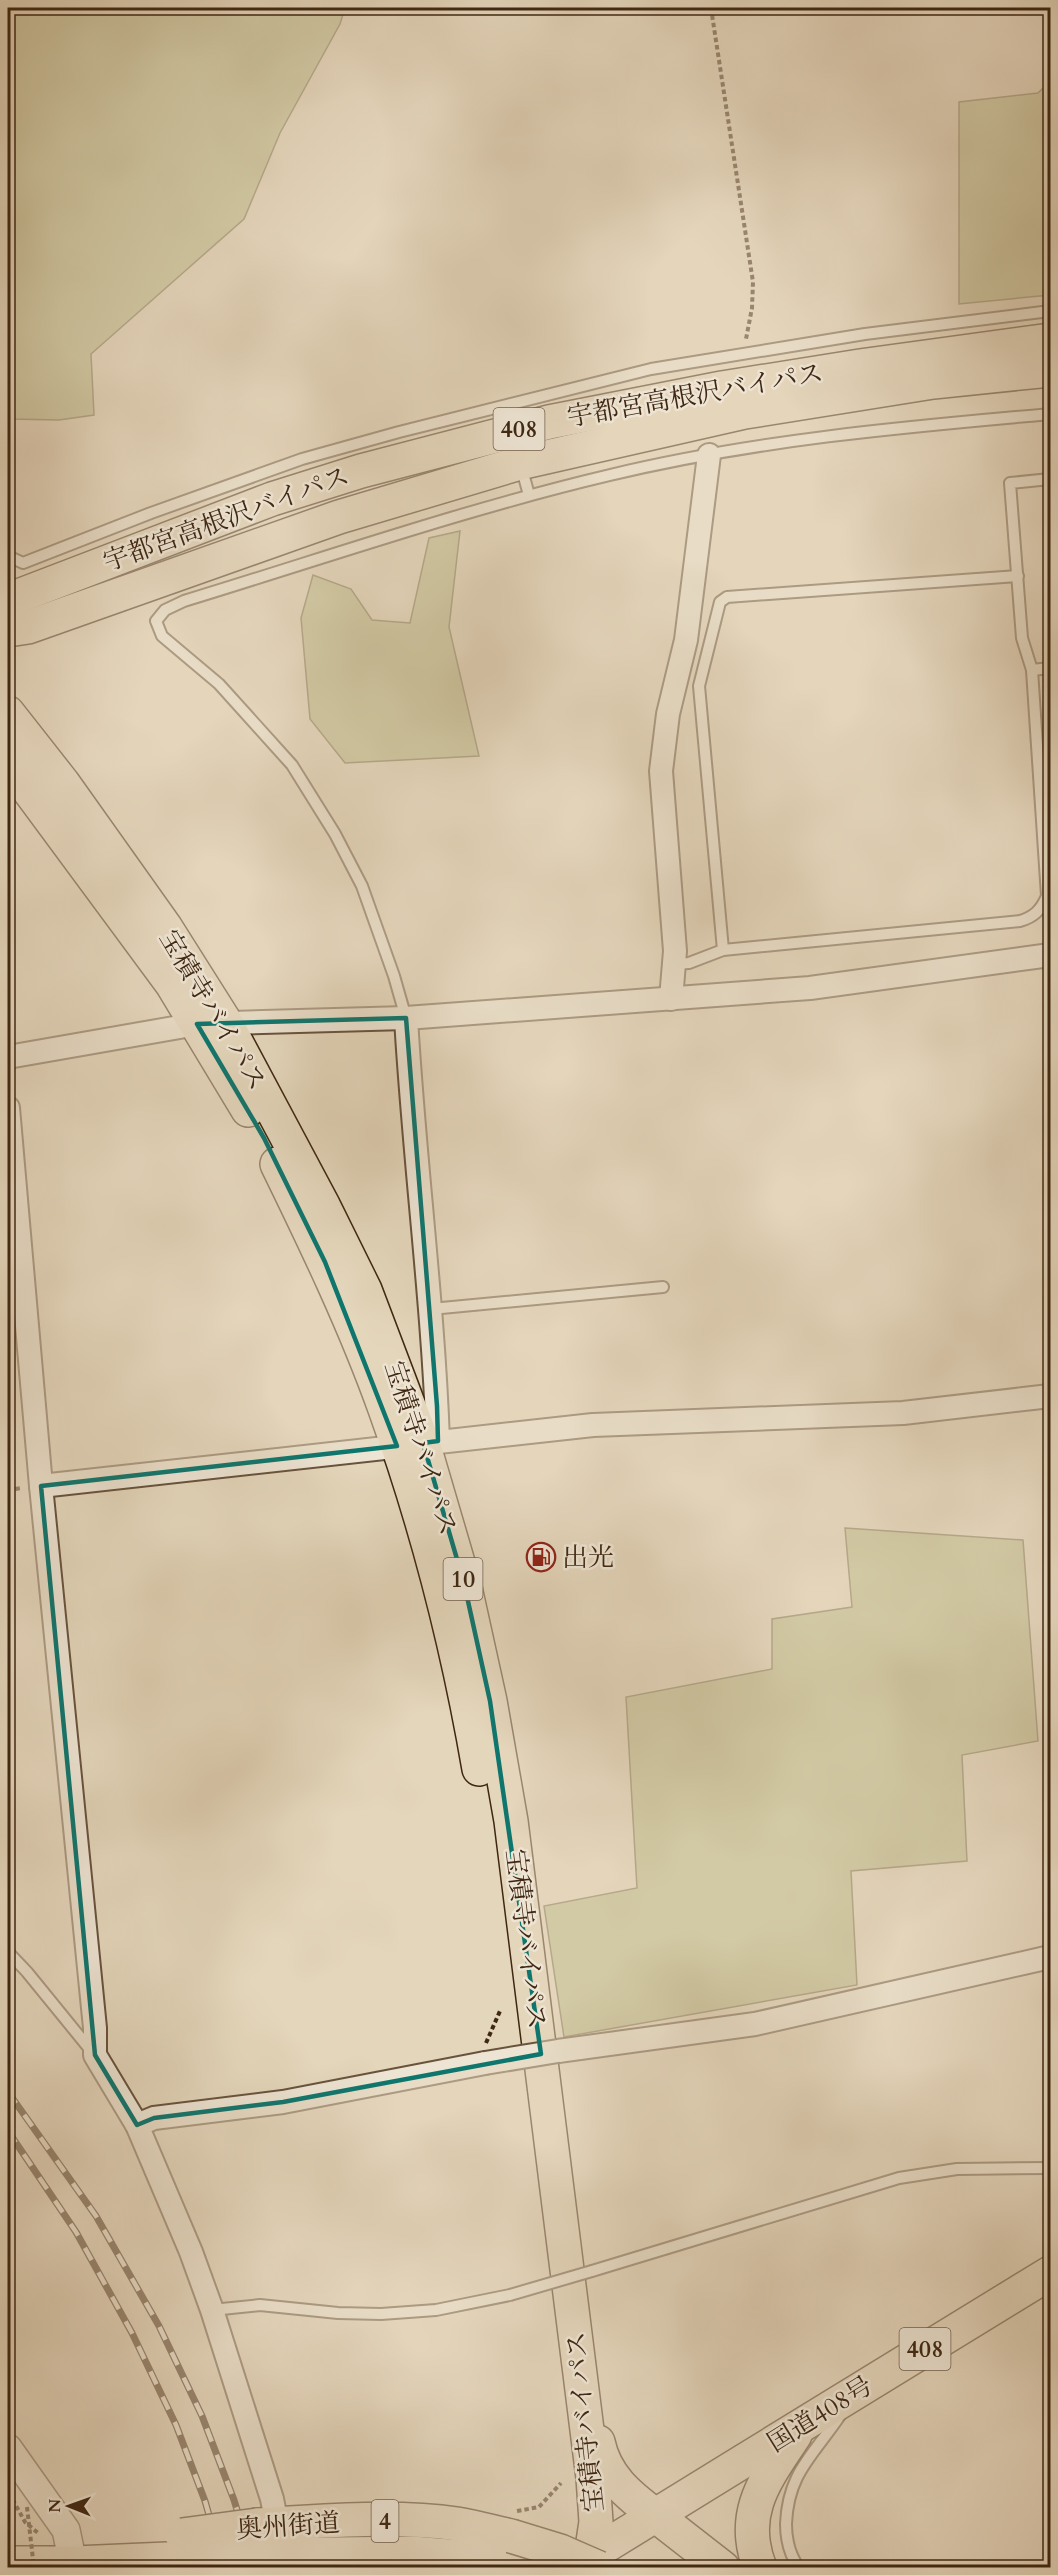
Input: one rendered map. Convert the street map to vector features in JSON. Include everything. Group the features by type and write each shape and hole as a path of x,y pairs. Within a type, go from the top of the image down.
{"main road":[{"name":"宇都宮高根沢バイパス","path":"8,600 272,499 361,471 540,424 734,386 1050,340"},
{"name":"宇都宮高根沢バイパス","path":"8,630 28,627 339,517 520,463 745,412 933,382 1050,370"},
{"name":"宝積寺バイパス","path":"8,713 63,783 166,928 325,1262 373,1377 419,1444 464,1583 492,1712 511,1821 579,2355 596,2508 589,2564"},
{"name":"宝積寺バイパス","path":"8,762 172,984 211,1024"},
{"name":"宝積寺バイパス","path":"419,1444 447,1611 475,1743 490,1832 573,2472 589,2564"},
{"name":"国道408号","path":"589,2564 655,2516 1050,2273"},
{"path":"579,2355 591,2389 598,2444 607,2468 622,2489 723,2568"},
{"path":"760,2568 753,2541 756,2499 801,2426"},
{"name":"奥州街道","path":"266,2535 430,2522 514,2523 560,2552 589,2564"},
{"name":"4","path":"8,2564 75,2561 266,2535 412,2553 520,2562 589,2564"},
{"name":"4","path":"8,2552 75,2561"}],"street":[{"path":"671,999 675,951 661,771 668,714 686,640 709,455"},
{"path":"8,1057 211,1024 406,1018 810,988 1050,955"},
{"path":"406,1018 411,1107 431,1309 419,1444"},
{"path":"8,1108 41,1486 95,2028 94,2055 137,2125 191,2252 212,2310 272,2499 266,2535"},
{"path":"41,1486 593,1425 903,1413 1050,1396"},
{"path":"137,2125 154,2118 284,2102 485,2054 558,2051 756,2024 1050,1958"},
{"path":"8,2448 61,2522 75,2561"}],"lane":[{"path":"8,556 23,563 151,513 302,459 399,432 651,369 865,334 1050,311"},
{"path":"406,1018 394,976 362,886 335,834 298,775 219,684 162,636 156,621 165,610 183,601 529,495 612,474 709,455 873,430 1050,414"},
{"path":"520,463 529,495"},
{"path":"674,964 689,963 723,950 992,925 1033,917 1047,896 1032,670 1022,638 1010,483 1050,478"},
{"path":"723,950 699,686 720,602 727,597 1018,576"},
{"path":"1032,670 1050,668"},
{"path":"431,1309 663,1287"},
{"path":"8,1952 94,2055"},
{"path":"212,2310 260,2305 338,2313 381,2314 436,2310 510,2295 899,2178 957,2169 1050,2168"},
{"path":"799,2568 787,2544 787,2499 794,2480 855,2391"}],"path":[{"path":"711,8 753,282 752,308 743,354"},
{"path":"485,2054 500,2011"},
{"path":"514,2523 539,2507 561,2483"},
{"path":"8,2490 26,2522 38,2533"},
{"path":"27,2507 34,2568"}],"highlighted area":[{"path":"406,1018 437,1406 438,1441 423,1443 464,1583 490,1701 541,2054 283,2102 154,2118 137,2125 95,2055 41,1486 397,1446 325,1262 264,1138 197,1024"}],"green space":[{"path":"8,8 345,8 340,24 280,133 244,219 91,354 94,415 59,420 8,419"},
{"path":"1050,81 1050,295 959,304 959,102 1038,93"},
{"path":"460,531 449,627 479,756 345,763 310,719 301,618 313,575 351,589 372,620 410,623 429,538"},
{"path":"845,1528 1023,1540 1038,1741 962,1755 967,1861 851,1871 857,1985 564,2037 544,1906 637,1888 626,1697 772,1669 772,1619 852,1607"}],"railway":[{"path":"8,2092 96,2216 159,2326 202,2416 234,2500 255,2568"},
{"path":"8,2131 76,2232 132,2333 176,2425 205,2501 224,2568"}],"place":[{"name":"出光","path":"541,1557"}]}
